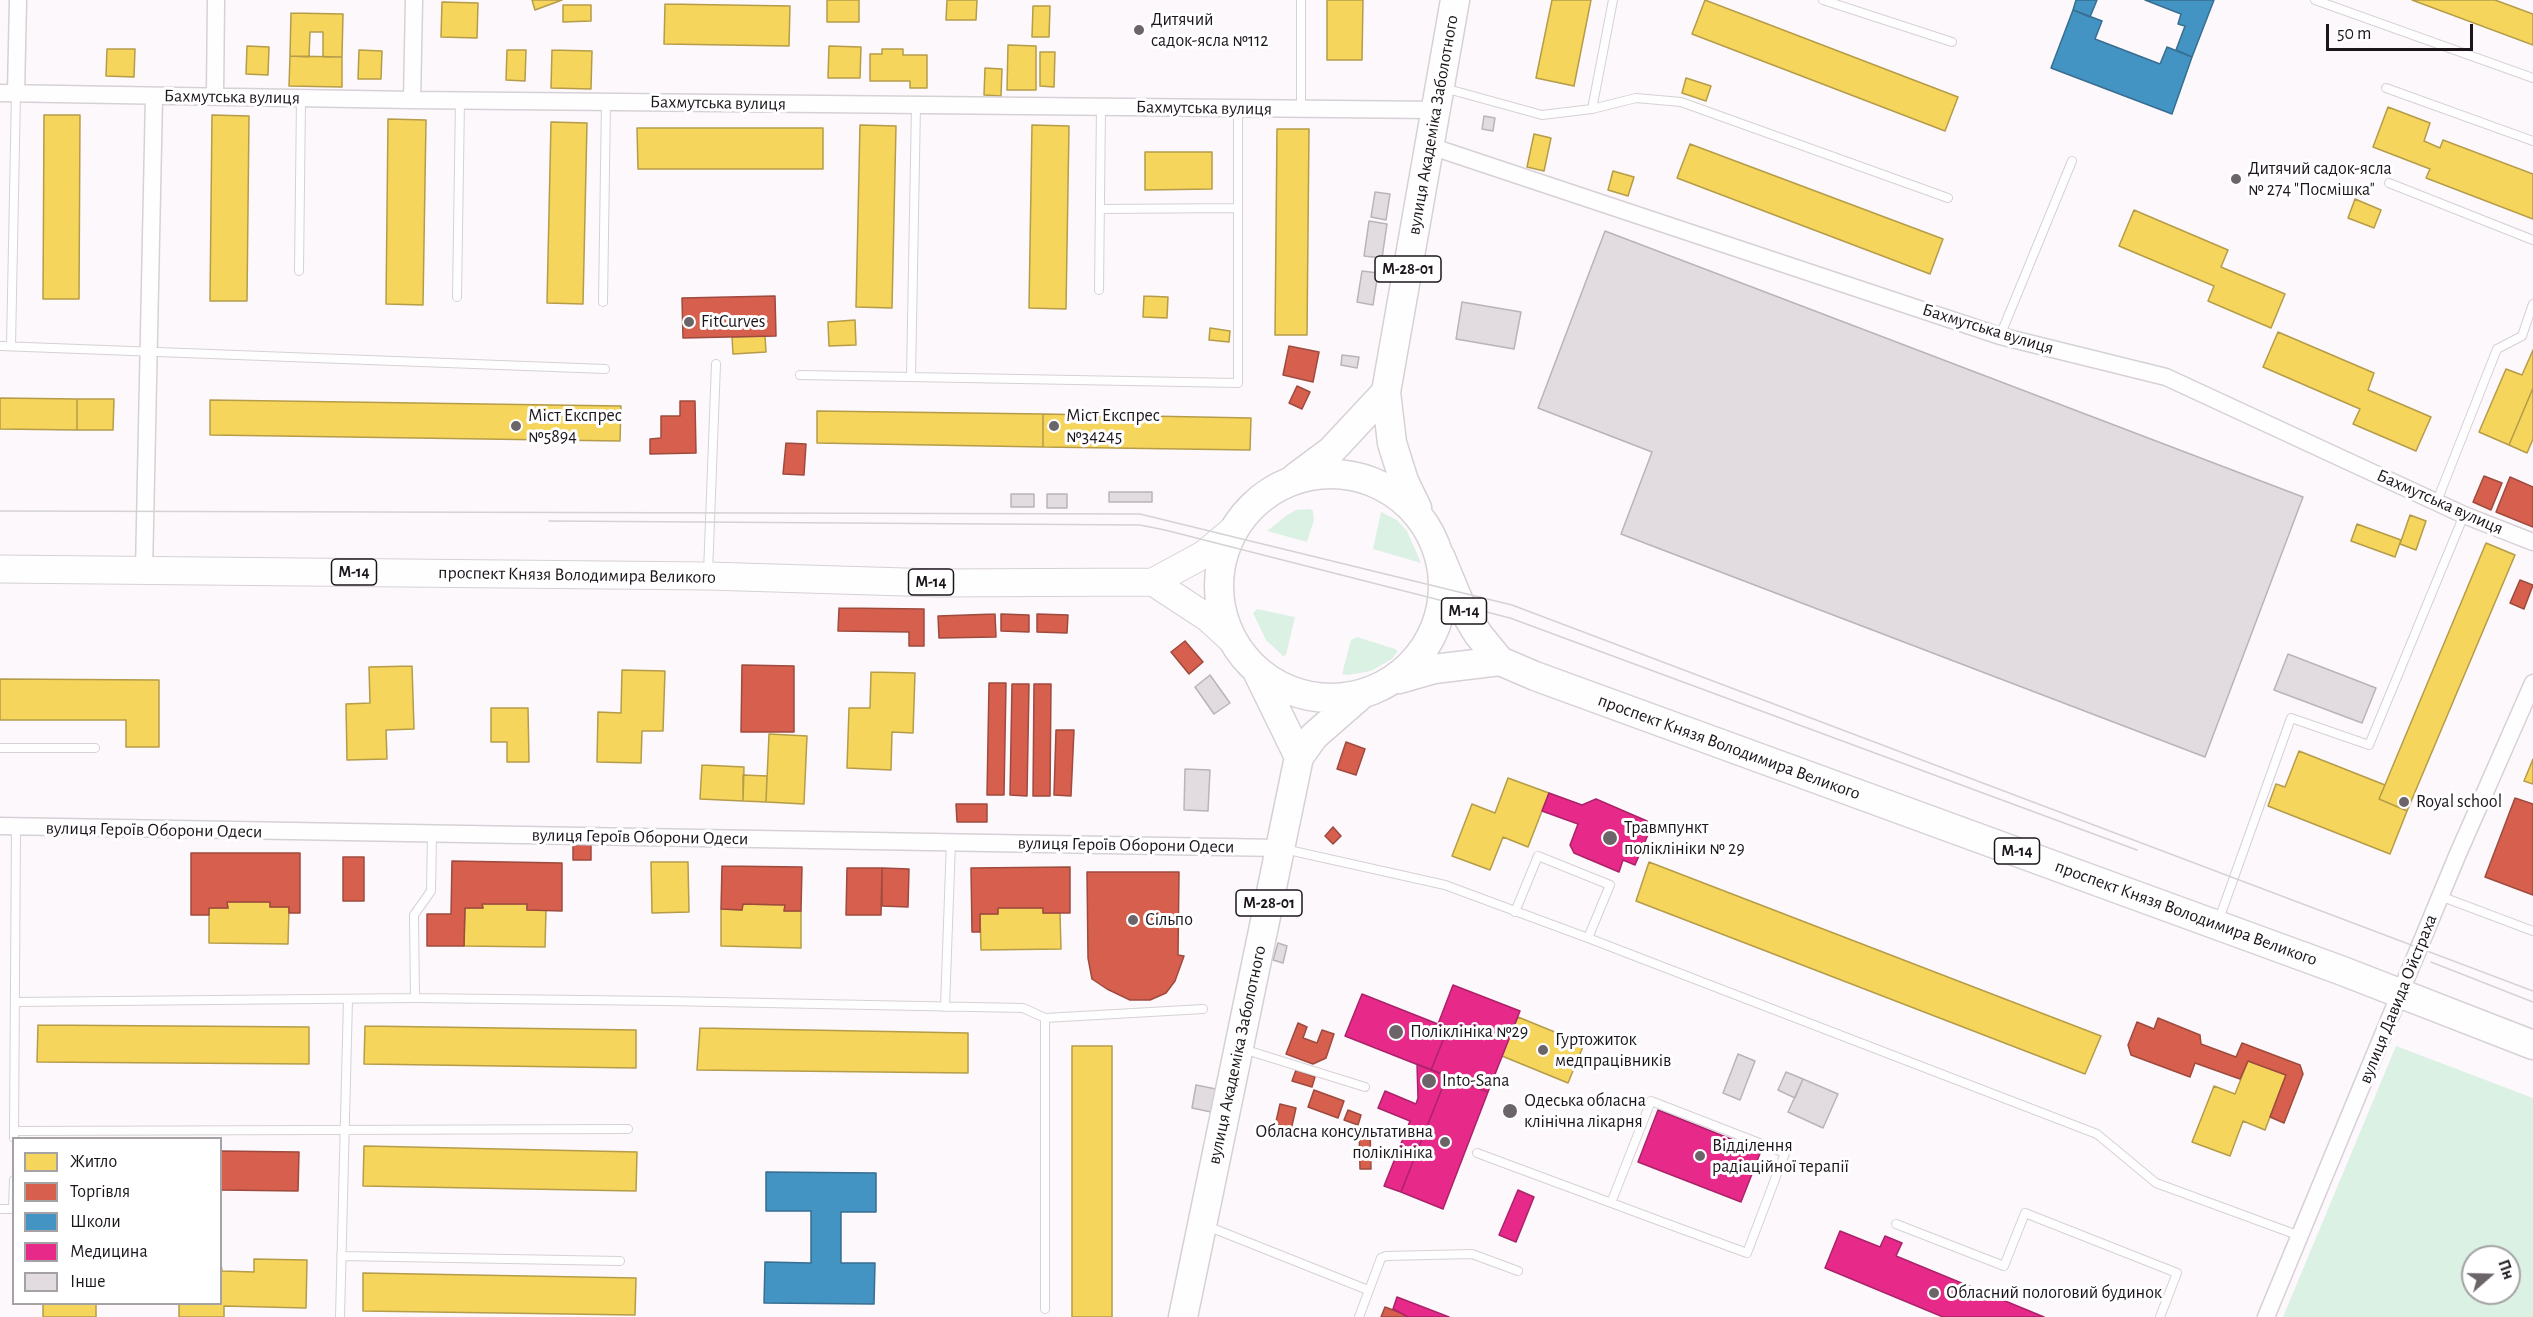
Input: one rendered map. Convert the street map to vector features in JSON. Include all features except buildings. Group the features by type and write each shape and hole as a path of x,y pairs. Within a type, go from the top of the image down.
{"highway":[{"name":"вулиця Академіка Заболотного","path":"1425,523 1404,481 1392,443 1386,392 1455,0"},
{"path":"1293,480 1331,451 1386,392"},
{"name":"М-14","path":"1393,681 1418,659 1435,631 1443,599 1440,556 1425,523 1399,496 1366,479 1329,473 1293,480 1270,492 1250,508 1234,529 1227,545 1219,577 1221,610 1233,641 1257,671 1288,691 1324,699 1360,695 1393,681 1434,669 1500,661"},
{"name":"проспект Князя Володимира Великого","path":"1440,556 1460,604 1478,634 1500,661 1535,676 2217,924 2401,993 2533,1046"},
{"path":"1257,671 1299,757"},
{"name":"вулиця Академіка Заболотного","path":"1183,1317 1299,757 1314,736 1360,695"}],"main road":[{"name":"проспект Князя Володимира Великого","path":"0,568 708,576 938,583 1153,582 1203,555 1234,529"},
{"name":"М-14","path":"1153,582 1208,618 1233,641"}],"street":[{"path":"8,93 18,0"},
{"path":"215,96 216,0"},
{"path":"412,100 414,0"},
{"name":"Бахмутська вулиця","path":"8,93 412,100 1301,109 1438,98"},
{"path":"144,571 154,96"},
{"name":"Бахмутська вулиця","path":"1430,146 2000,336 2166,377 2464,515 2533,542"},
{"name":"вулиця Давида Ойстраха","path":"2266,1317 2440,896 2529,706 2533,683"},
{"name":"вулиця Героїв Оборони Одеси","path":"8,826 1280,848"}],"lane":[{"path":"1301,0 1301,109"},
{"path":"1592,109 1613,0"},
{"path":"1822,0 1952,42"},
{"path":"2315,0 2533,78"},
{"path":"2386,88 2533,141"},
{"path":"8,93 11,346"},
{"path":"299,271 301,98"},
{"path":"1438,98 1542,116 1592,109 1636,98 1681,102 1948,198"},
{"path":"457,297 459,100"},
{"path":"603,302 606,101"},
{"path":"911,377 916,105"},
{"path":"1099,290 1101,107"},
{"path":"800,375 1238,383 1238,108"},
{"path":"2000,336 2072,161"},
{"path":"2389,183 2533,240"},
{"path":"1100,209 1238,208"},
{"path":"2437,501 2497,349 2522,336 2533,304"},
{"path":"0,346 604,369"},
{"path":"708,576 716,364"},
{"path":"2217,924 2292,718 2369,745 2464,515"},
{"path":"0,748 96,748"},
{"path":"8,826 15,1002 14,1135 628,1129"},
{"path":"415,998 414,915 431,891 432,835"},
{"path":"945,1007 951,841"},
{"path":"1280,848 1445,885 1588,938 2097,1134 2157,1183 2300,1236"},
{"path":"1515,912 1538,855 1610,885 1588,938"},
{"path":"2440,896 2533,931"},
{"path":"15,1002 415,998 1023,1008 1045,1018 1203,1009"},
{"path":"340,1317 348,999"},
{"path":"1045,1018 1046,1309"},
{"path":"1238,1048 1365,1087"},
{"path":"1477,1152 1611,1203 1747,1253 1785,1153 1651,1101 1611,1203"},
{"path":"1896,1224 2004,1266 2025,1213 2178,1273 2160,1317"},
{"path":"1202,1224 1368,1290"},
{"path":"1359,1317 1381,1258 1394,1254 1472,1254 1518,1271"},
{"path":"341,1256 620,1260"}],"green space":[{"path":"1310,509 1313,511 1314,520 1307,542 1267,531 1296,510"},
{"path":"1381,512 1397,520 1407,531 1421,563 1373,549"},
{"path":"1257,609 1295,617 1286,655 1283,656 1266,640 1253,613"},
{"path":"1357,637 1398,651 1392,659 1371,671 1342,674 1351,640"},
{"path":"2396,1046 2533,1098 2533,1317 2283,1317"}],"tram line":[{"path":"0,511 1140,514 1512,605 2533,991"},
{"path":"549,521 1140,525 1165,530 1510,618 2137,850"},
{"path":"2431,962 2533,1002"}],"place":[{"name":"Дитячий садок-ясла №112","path":"1139,30"},
{"name":"Дитячий садок-ясла № 274 \"Посмішка\"","path":"2236,179"},
{"name":"FitCurves","path":"689,322"},
{"name":"Міст Експрес №5894","path":"516,426"},
{"name":"Міст Експрес №34245","path":"1054,426"},
{"name":"Royal school","path":"2404,802"},
{"name":"Травмпункт поліклініки № 29","path":"1610,838"},
{"name":"Сільпо","path":"1133,920"},
{"name":"Поліклініка №29","path":"1396,1032"},
{"name":"Гуртожиток медпрацівників","path":"1543,1050"},
{"name":"Into-Sana","path":"1429,1081"},
{"name":"Одеська обласна клінічна лікарня","path":"1510,1111"},
{"name":"Обласна консультативна поліклініка","path":"1445,1142"},
{"name":"Відділення радіаційної терапії","path":"1700,1156"},
{"name":"Обласний пологовий будинок","path":"1934,1293"}]}
